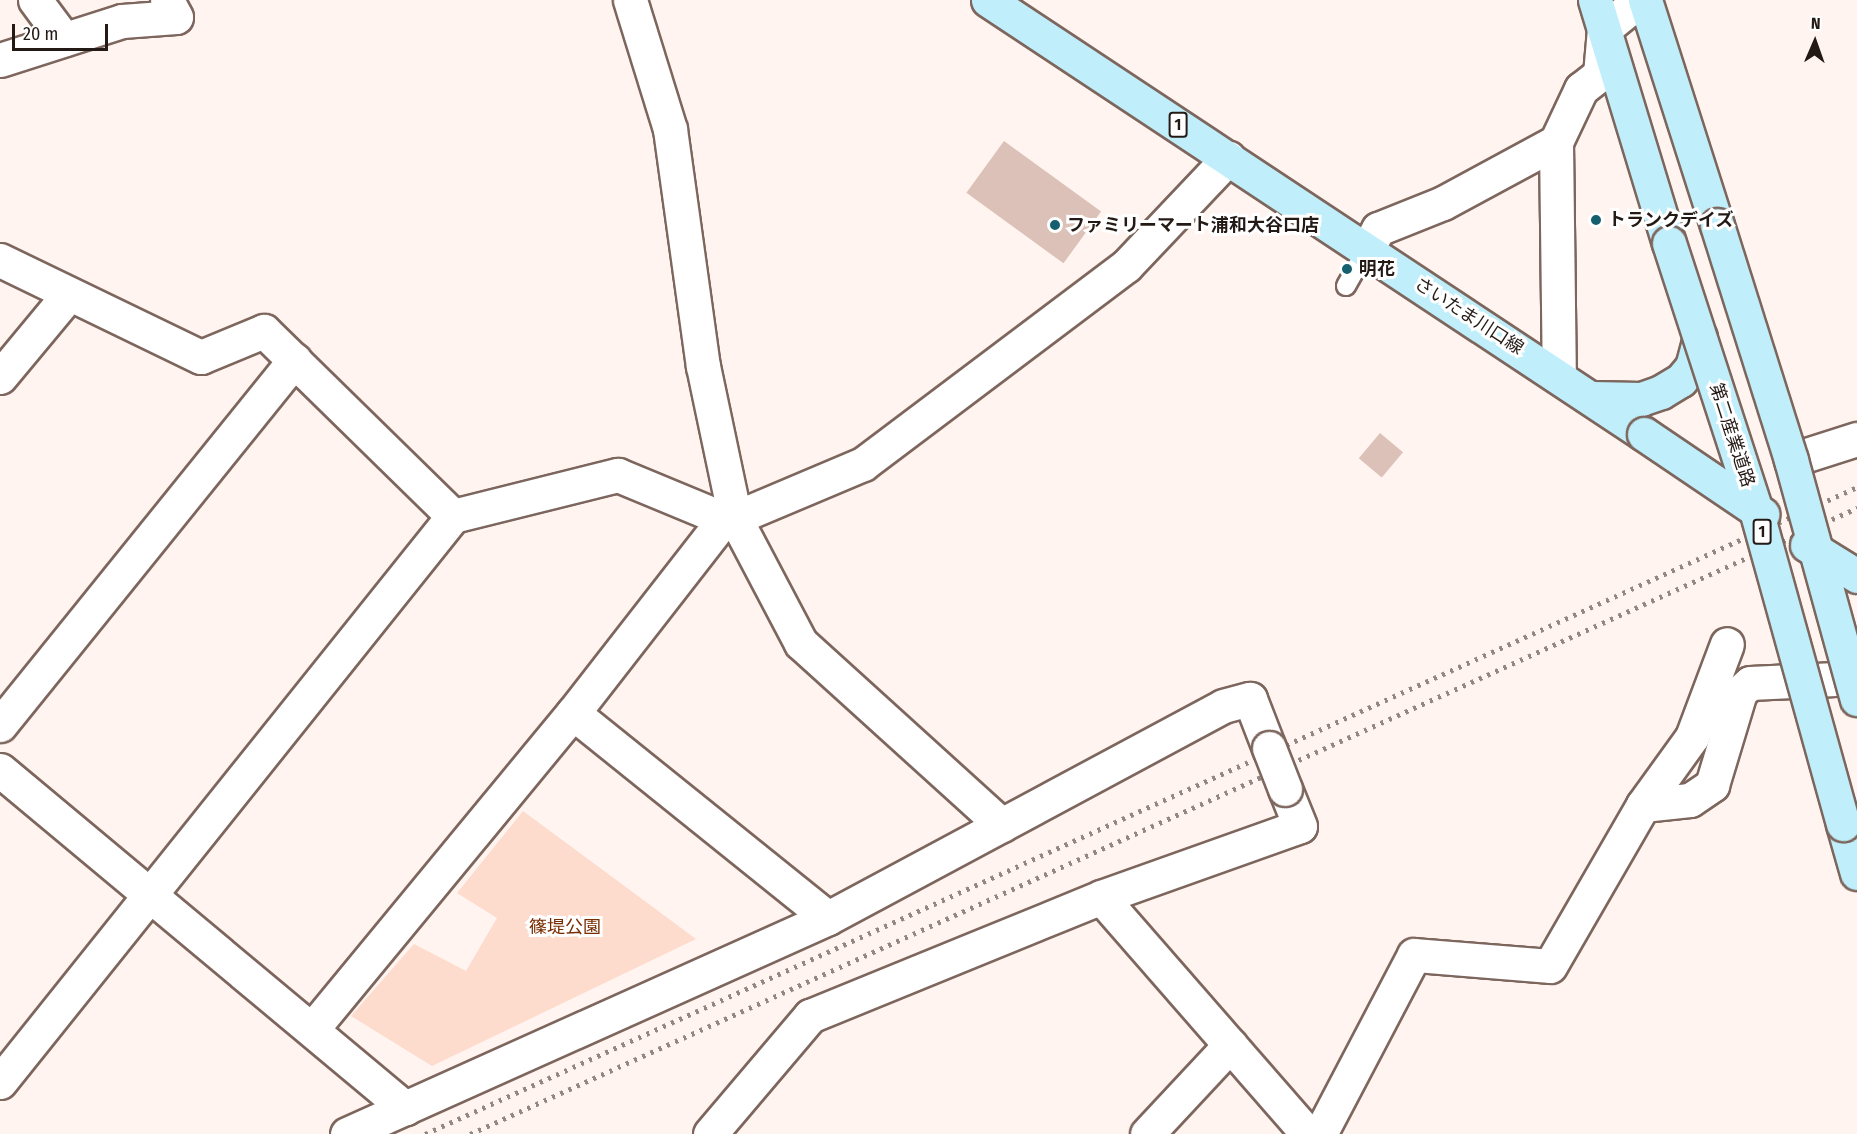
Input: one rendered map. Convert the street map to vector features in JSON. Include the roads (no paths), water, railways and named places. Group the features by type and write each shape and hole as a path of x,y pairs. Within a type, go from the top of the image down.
{"main road":[{"name":"さいたま川口線","path":"988,0 1559,375 1815,550 1857,576"},
{"path":"1645,0 1791,460 1857,699"},
{"name":"第二産業道路","path":"1600,15 1669,243 1756,510 1857,873"},
{"path":"1592,398 1641,399 1661,392 1682,380 1692,367 1700,337"}],"street":[{"path":"35,0 64,39"},
{"path":"0,60 122,21 176,17 167,0"},
{"path":"630,0 670,129 704,366 729,519 801,643 1002,825"},
{"path":"1559,375 1556,142 1581,89 1600,74 1600,15 1640,0"},
{"path":"1367,249 1378,229 1443,203 1556,142"},
{"path":"313,1028 573,713 729,519 863,464 1126,266 1228,158"},
{"path":"0,260 201,357 264,331 453,516"},
{"path":"0,377 69,294"},
{"path":"0,725 294,360"},
{"path":"1791,460 1857,439"},
{"path":"0,1082 149,892 453,516 618,475 729,519"},
{"path":"1320,1134 1414,955 1550,966 1643,805 1692,736 1726,644"},
{"path":"1643,805 1690,800 1712,785 1740,692 1750,683 1857,678"},
{"path":"347,1134 828,918 1223,706 1250,699 1300,826 1101,897 810,1016 710,1134"},
{"path":"573,713 828,918"},
{"path":"0,770 313,1028 405,1108"},
{"path":"1101,897 1308,1134"},
{"path":"1147,1134 1230,1045"}],"lane":[{"path":"1346,286 1367,249"}],"railway":[{"path":"425,1134 1857,487"},
{"path":"470,1134 1857,508"}],"place":[{"name":"トランクデイズ","path":"1596,220"},
{"name":"ファミリーマート浦和大谷口店","path":"1055,225"},
{"name":"明花","path":"1347,269"}],"park label":[{"name":"篠堤公園","path":"565,927"}]}
